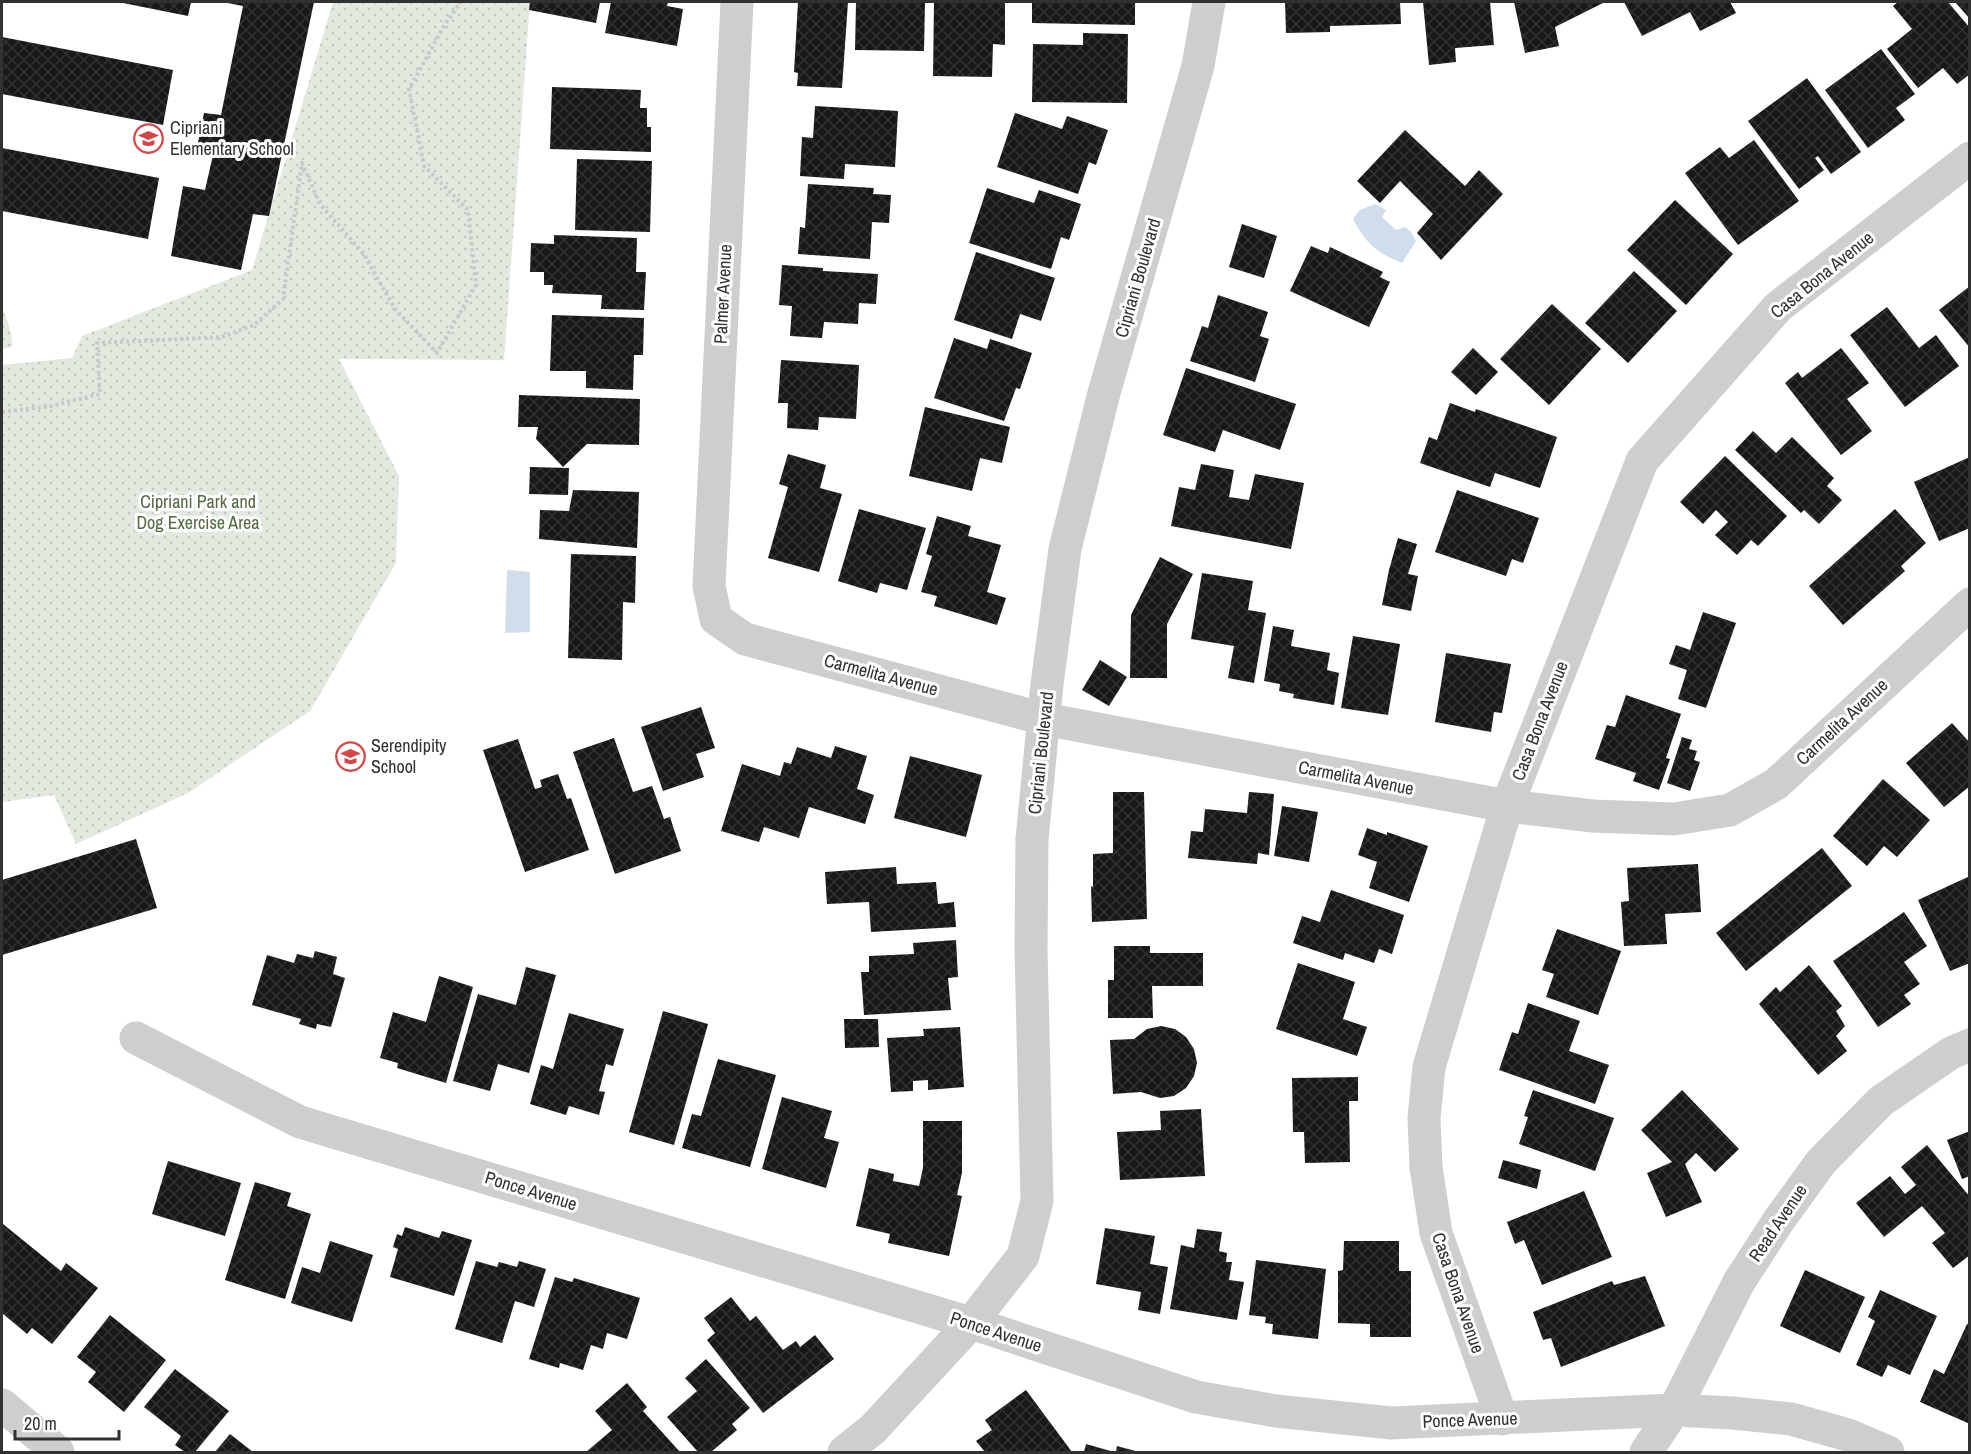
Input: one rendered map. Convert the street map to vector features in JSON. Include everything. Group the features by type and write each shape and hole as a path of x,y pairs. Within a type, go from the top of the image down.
{"street":[{"name":"Palmer Avenue","path":"709,586 737,2"},
{"name":"Cipriani Boulevard","path":"844,1452 873,1429 971,1323 1023,1256 1037,1202 1031,950 1032,839 1065,549 1104,393 1198,66 1209,2"},
{"name":"Casa Bona Avenue","path":"1502,1419 1436,1233 1426,1167 1424,1118 1429,1067 1507,806 1642,461 1778,307 1970,158"},
{"name":"Carmelita Avenue","path":"709,586 716,619 745,639 1044,719 1507,806 1593,816 1674,819 1730,810 1776,784 1970,604"},
{"name":"Ponce Avenue","path":"136,1038 300,1122 971,1323 1207,1399 1276,1411 1391,1423 1674,1410 1733,1413 1791,1419 1848,1435 1888,1452"},
{"name":"Read Avenue","path":"1646,1452 1674,1410 1740,1282 1779,1220 1821,1162 1881,1101 1951,1053 1970,1045"},
{"path":"2,1405 58,1452"}],"path":[{"path":"2,412 51,406 100,394 97,343 222,337 254,325 283,299 302,163 320,204 363,253 395,309 436,353 476,285 468,210 424,166 409,89 445,24 461,2"}],"green space":[{"name":"Cipriani Park and Dog Exercise Area","path":"333,2 530,2 504,360 339,359 399,476 396,563 310,711 188,793 76,844 54,795 2,802 2,365 72,358 82,336 252,270"},
{"path":"2,308 9,327 12,347 2,349"}],"water":[{"path":"1375,204 1386,210 1382,217 1396,230 1405,227 1416,241 1402,263 1373,246 1362,235 1353,219 1360,210"},
{"path":"507,570 530,572 530,632 505,633"}],"building":[{"path":"118,2 191,2 188,16"},
{"path":"222,2 314,2 269,216 253,214 241,270 171,256 183,186 205,190 213,155 196,152 204,113 221,115 243,6"},
{"path":"530,2 600,2 596,23 529,10"},
{"path":"611,2 668,2 667,6 683,9 677,46 605,33"},
{"path":"798,2 848,2 842,88 797,86 798,73 794,72"},
{"path":"856,2 925,2 924,51 855,50"},
{"path":"934,2 1005,2 1005,45 993,44 992,77 933,76"},
{"path":"1032,2 1135,2 1135,25 1032,23"},
{"path":"1285,2 1400,2 1401,24 1330,26 1330,32 1286,33"},
{"path":"1423,2 1490,2 1494,45 1455,48 1456,62 1429,65"},
{"path":"1514,2 1605,2 1555,27 1559,46 1525,53"},
{"path":"1624,2 1730,2 1736,13 1700,31 1690,12 1642,36"},
{"path":"1898,2 1948,2 1970,28 1970,74 1957,84 1943,68 1918,88 1887,49 1912,29 1893,6"},
{"path":"1955,2 1970,2 1970,19"},
{"path":"1083,33 1128,34 1127,103 1032,102 1033,44 1083,45"},
{"path":"2,37 173,70 163,125 2,94"},
{"path":"1881,49 1915,94 1896,108 1905,120 1868,148 1825,90"},
{"path":"1807,78 1861,152 1831,174 1818,156 1815,158 1824,170 1799,189 1748,121"},
{"path":"552,87 641,90 640,108 647,108 647,127 651,127 651,152 550,149"},
{"path":"815,106 898,111 895,167 845,164 844,179 800,176 802,137 813,138"},
{"path":"1015,113 1062,129 1067,116 1108,130 1096,165 1089,162 1078,194 997,167"},
{"path":"1405,130 1465,186 1479,170 1503,194 1441,260 1417,233 1433,214 1400,181 1380,203 1357,181"},
{"path":"1754,140 1799,201 1738,245 1685,173 1720,147 1729,158"},
{"path":"2,148 159,178 148,239 2,211"},
{"path":"577,159 652,161 650,232 575,230"},
{"path":"808,184 874,188 873,194 891,195 889,223 872,222 870,259 798,254 800,227 805,228"},
{"path":"987,188 1034,203 1039,190 1081,204 1069,240 1061,237 1051,269 969,243"},
{"path":"1675,200 1733,254 1686,305 1627,250"},
{"path":"1242,224 1277,236 1264,278 1229,267"},
{"path":"554,235 637,238 636,272 646,272 644,310 601,309 602,295 552,293 553,285 544,285 544,272 530,272 531,243 554,244"},
{"path":"1311,246 1328,253 1330,247 1383,272 1380,277 1390,282 1369,327 1290,291"},
{"path":"976,252 1055,278 1041,321 1020,314 1012,339 954,320"},
{"path":"782,265 823,268 823,271 878,274 876,304 859,303 858,324 824,322 822,338 790,336 792,306 779,305"},
{"path":"1634,271 1677,311 1628,363 1585,323"},
{"path":"1970,286 1970,348 1939,310"},
{"path":"1218,295 1268,312 1260,336 1269,339 1255,382 1190,361 1202,326 1208,328"},
{"path":"1552,304 1601,349 1549,405 1500,359"},
{"path":"1887,307 1919,348 1936,335 1959,366 1905,407 1850,335"},
{"path":"552,315 644,318 643,355 634,355 633,390 586,388 586,371 550,371"},
{"path":"954,338 987,349 990,339 1032,353 1020,389 1016,388 1004,421 934,398"},
{"path":"1473,348 1498,372 1476,395 1451,372"},
{"path":"1841,348 1869,383 1847,399 1872,431 1841,455 1785,383 1798,372 1802,378"},
{"path":"781,360 859,365 856,419 819,417 818,430 787,428 788,403 778,403"},
{"path":"1186,368 1296,404 1280,450 1223,430 1215,452 1163,435"},
{"path":"519,395 640,399 639,445 587,444 563,467 536,439 538,427 518,427"},
{"path":"1450,403 1475,412 1476,409 1557,437 1540,488 1495,473 1490,487 1420,463 1429,437 1437,440"},
{"path":"925,407 1010,427 1002,463 980,458 972,491 909,476"},
{"path":"1753,431 1776,453 1792,437 1834,478 1827,486 1842,500 1819,524 1804,510 1801,513 1735,450"},
{"path":"788,454 826,465 820,488 842,494 819,572 768,558 788,487 779,484"},
{"path":"1725,456 1787,516 1758,546 1751,540 1737,555 1715,535 1728,522 1716,510 1703,524 1680,502"},
{"path":"1970,457 1970,528 1939,541 1914,482"},
{"path":"1201,464 1234,470 1229,497 1249,500 1255,474 1304,483 1291,549 1171,526 1179,487 1195,490"},
{"path":"530,467 569,468 568,495 529,494"},
{"path":"573,490 639,492 637,548 539,539 540,510 569,511"},
{"path":"1457,490 1539,518 1523,563 1512,559 1506,576 1435,552"},
{"path":"859,509 926,528 907,590 880,583 877,593 838,581"},
{"path":"1895,509 1926,543 1901,566 1905,571 1843,625 1809,586"},
{"path":"937,516 971,526 968,536 1001,545 987,592 1006,598 997,625 934,606 937,596 921,592 932,556 926,554"},
{"path":"1398,538 1417,544 1408,574 1418,576 1411,611 1382,605"},
{"path":"571,554 636,556 635,603 623,602 622,660 568,658"},
{"path":"1160,557 1193,574 1167,624 1167,678 1130,678 1131,615"},
{"path":"1202,573 1253,581 1248,610 1266,613 1254,683 1228,678 1234,646 1191,639"},
{"path":"1703,612 1736,623 1706,708 1678,699 1687,670 1669,664 1676,645 1690,650"},
{"path":"1273,626 1294,630 1291,646 1330,653 1327,670 1339,673 1334,705 1293,698 1294,694 1279,691 1280,684 1264,681"},
{"path":"1353,636 1400,644 1388,715 1341,708"},
{"path":"1446,653 1511,664 1502,713 1494,712 1491,732 1435,722"},
{"path":"1100,660 1127,677 1109,706 1082,690"},
{"path":"1626,695 1681,714 1666,758 1670,759 1659,790 1633,781 1636,773 1595,759 1607,725 1615,727"},
{"path":"701,707 715,748 696,754 704,777 663,791 641,727"},
{"path":"1952,723 1970,743 1970,786 1944,807 1906,763"},
{"path":"1682,737 1692,740 1689,749 1697,751 1694,760 1700,762 1690,791 1667,783"},
{"path":"614,738 633,792 652,786 664,819 670,817 681,851 615,874 573,752"},
{"path":"518,739 535,789 542,787 540,780 558,774 567,799 571,798 589,850 525,872 483,750"},
{"path":"835,746 867,756 857,789 874,795 865,824 809,807 799,838 764,827 759,842 721,831 742,764 780,776 784,762 791,764 797,747 831,758"},
{"path":"910,756 982,775 966,837 894,818"},
{"path":"1883,779 1930,820 1897,857 1884,846 1867,866 1833,836"},
{"path":"1113,792 1144,792 1147,919 1092,922 1093,854 1113,853"},
{"path":"1249,792 1274,794 1269,855 1258,853 1257,864 1188,858 1191,831 1203,832 1205,809 1247,813"},
{"path":"1282,806 1318,812 1309,862 1274,856"},
{"path":"1367,828 1387,835 1387,832 1428,846 1409,902 1369,888 1377,862 1358,855"},
{"path":"136,839 157,908 2,955 2,880"},
{"path":"1822,848 1852,886 1746,971 1716,933"},
{"path":"1698,864 1701,912 1665,914 1667,944 1624,946 1621,902 1629,901 1627,868"},
{"path":"896,867 897,884 936,882 938,904 954,902 956,927 871,932 869,902 827,904 825,872"},
{"path":"1970,876 1970,963 1950,971 1918,900"},
{"path":"1331,890 1404,915 1392,954 1379,949 1374,963 1345,953 1343,960 1293,943 1302,916 1320,922"},
{"path":"1904,912 1927,946 1904,962 1920,984 1904,995 1911,1004 1878,1027 1833,961"},
{"path":"1557,929 1621,951 1598,1015 1546,997 1554,974 1542,970"},
{"path":"956,940 958,977 948,978 951,1010 864,1015 861,972 869,972 869,956 914,954 913,943"},
{"path":"1114,946 1150,946 1150,953 1203,953 1203,986 1152,986 1153,1018 1108,1018 1108,980 1114,980"},
{"path":"315,951 337,957 333,974 345,978 331,1027 317,1024 316,1029 299,1024 301,1019 252,1005 267,955 294,963 297,954 313,958"},
{"path":"1298,963 1355,982 1343,1019 1367,1027 1357,1056 1276,1029"},
{"path":"1809,965 1842,1006 1836,1011 1845,1026 1836,1036 1847,1051 1818,1075 1759,1004 1776,987 1780,992"},
{"path":"526,967 556,975 529,1073 498,1064 490,1091 453,1081 478,994 516,1005"},
{"path":"439,976 473,987 446,1083 397,1068 398,1063 380,1058 393,1012 426,1022"},
{"path":"1528,1003 1580,1021 1569,1051 1609,1065 1595,1104 1499,1070 1512,1032 1518,1034"},
{"path":"663,1011 708,1024 674,1145 629,1132"},
{"path":"569,1013 624,1029 613,1066 606,1064 599,1091 605,1092 599,1115 569,1106 566,1115 530,1104 541,1065 553,1069"},
{"path":"844,1019 878,1019 879,1047 845,1048"},
{"path":"1161,1026 1175,1029 1186,1037 1194,1049 1197,1063 1194,1076 1186,1088 1174,1096 1160,1098 1141,1092 1113,1094 1110,1040 1134,1039 1147,1029"},
{"path":"960,1027 964,1087 928,1090 928,1080 913,1081 913,1091 891,1092 887,1038 924,1036 923,1029"},
{"path":"718,1059 776,1075 750,1167 682,1148 692,1114 701,1116"},
{"path":"1358,1077 1358,1101 1349,1101 1350,1162 1305,1163 1304,1132 1293,1132 1292,1078"},
{"path":"1533,1090 1614,1118 1595,1171 1519,1144 1528,1117 1524,1116"},
{"path":"1682,1090 1739,1149 1715,1172 1696,1153 1685,1164 1702,1202 1666,1217 1647,1173 1672,1162 1641,1130"},
{"path":"782,1097 832,1111 824,1138 839,1142 826,1188 762,1169"},
{"path":"1201,1109 1205,1176 1120,1180 1117,1132 1161,1130 1160,1111"},
{"path":"923,1121 962,1121 962,1173 957,1195 962,1196 949,1256 888,1243 890,1234 856,1226 869,1168 894,1174 893,1181 919,1186 923,1168"},
{"path":"1970,1131 1970,1176 1962,1179 1947,1140"},
{"path":"1927,1145 1970,1197 1970,1255 1953,1268 1932,1243 1945,1233 1922,1206 1884,1237 1856,1203 1890,1176 1905,1194 1916,1185 1901,1167"},
{"path":"1503,1160 1541,1170 1537,1189 1498,1178"},
{"path":"168,1161 241,1183 225,1236 152,1214"},
{"path":"255,1182 291,1193 287,1206 311,1214 285,1299 225,1280"},
{"path":"1584,1191 1612,1257 1542,1285 1524,1240 1515,1244 1507,1222"},
{"path":"3,1224 61,1271 66,1263 98,1288 52,1344 32,1328 27,1334 2,1313"},
{"path":"405,1227 439,1238 442,1231 472,1240 454,1296 390,1277 398,1249 393,1247 397,1234 402,1236"},
{"path":"1105,1228 1155,1236 1150,1264 1168,1267 1160,1314 1138,1310 1141,1292 1096,1284"},
{"path":"1197,1229 1222,1232 1219,1251 1227,1253 1226,1262 1232,1262 1229,1280 1244,1282 1237,1320 1170,1309 1181,1245 1194,1248"},
{"path":"330,1241 373,1255 352,1322 291,1303 302,1267 320,1273"},
{"path":"1344,1241 1399,1241 1399,1271 1411,1271 1411,1337 1370,1337 1370,1324 1338,1323 1338,1271 1343,1270"},
{"path":"1256,1260 1326,1269 1318,1339 1272,1334 1273,1324 1265,1323 1266,1317 1249,1315"},
{"path":"476,1261 497,1267 499,1262 517,1267 519,1261 546,1269 534,1307 515,1301 502,1343 455,1329"},
{"path":"1805,1270 1865,1297 1840,1353 1780,1326"},
{"path":"1645,1276 1665,1326 1561,1367 1551,1338 1543,1340 1533,1312 1612,1281 1614,1285"},
{"path":"555,1277 572,1282 574,1278 640,1298 627,1339 607,1333 603,1349 591,1345 583,1370 560,1363 559,1368 529,1359"},
{"path":"1880,1290 1937,1316 1910,1375 1888,1365 1882,1377 1856,1365 1875,1321 1868,1317"},
{"path":"731,1297 750,1321 756,1316 783,1350 796,1341 800,1347 815,1335 834,1359 763,1413 707,1340 715,1333 704,1318"},
{"path":"110,1315 166,1360 124,1412 88,1382 96,1372 77,1357"},
{"path":"1967,1324 1970,1325 1970,1424 1920,1402 1934,1369 1944,1374"},
{"path":"706,1359 750,1408 732,1424 737,1430 711,1452 698,1452 667,1417 697,1391 685,1378"},
{"path":"175,1369 229,1411 195,1452 185,1452 175,1445 181,1436 144,1407"},
{"path":"627,1383 647,1407 643,1411 680,1452 586,1452 612,1430 595,1411"},
{"path":"1026,1390 1072,1452 985,1452 976,1441 992,1430 985,1420"},
{"path":"230,1434 253,1452 215,1452"},
{"path":"1086,1444 1114,1452 1084,1452"},
{"path":"1117,1446 1139,1452 1116,1452"}],"place":[{"name":"Cipriani Elementary School","path":"149,138"},
{"name":"Serendipity School","path":"350,756"}]}
